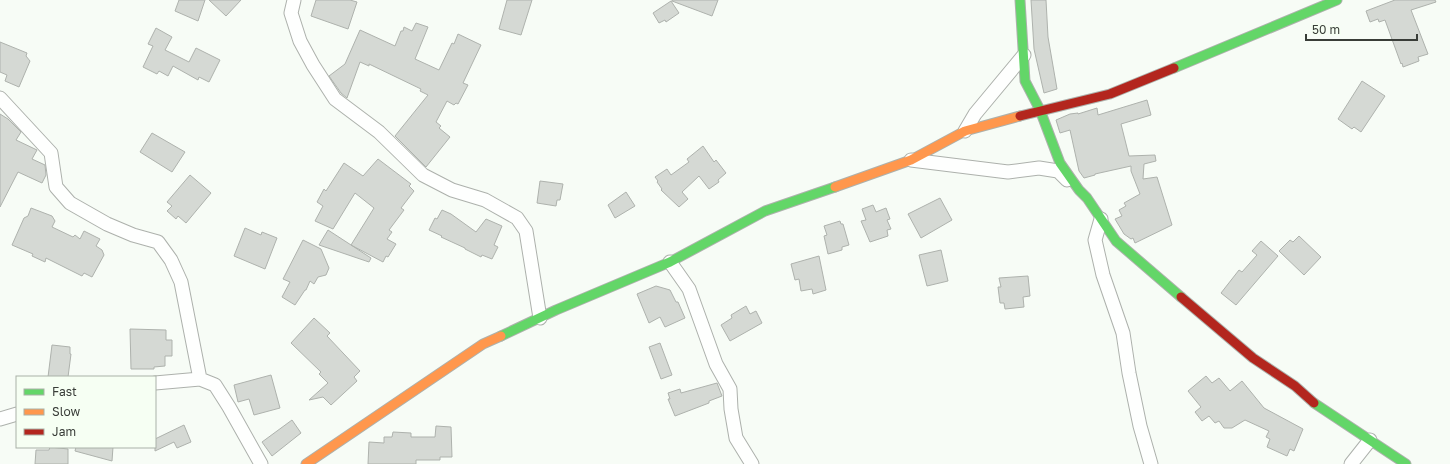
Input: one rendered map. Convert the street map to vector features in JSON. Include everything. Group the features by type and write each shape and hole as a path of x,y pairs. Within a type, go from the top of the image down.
{"street":[{"path":"1020,0 1025,81 1040,110 1060,163 1079,190"},
{"path":"306,464 483,344 556,310 670,262 765,211 912,160 965,132 1040,110 1110,94 1337,0"},
{"path":"292,2 291,13 300,41 313,65 335,99 379,132 423,175 452,190 484,200 517,218 526,231 540,318"},
{"path":"965,132 974,114 1024,55"},
{"path":"0,98 51,154 56,187 70,203 107,224 133,235 158,242 171,260 181,282 200,379"},
{"path":"912,160 1008,172 1039,168 1058,171 1087,198 1116,241 1227,337 1253,358 1295,386 1312,401 1406,464"},
{"path":"1101,219 1095,240 1102,275 1123,333 1137,411 1151,464"},
{"path":"670,262 688,289 716,364 730,389 731,410 736,438 752,464"},
{"path":"156,383 200,379 215,385 261,464"},
{"path":"0,419 16,414"},
{"path":"1351,464 1370,440"}],"building":[{"path":"179,0 205,0 198,21 175,11"},
{"path":"209,0 241,0 226,16"},
{"path":"316,0 350,0 357,2 348,29 311,16"},
{"path":"507,0 532,0 521,35 499,29"},
{"path":"672,0 718,0 712,16"},
{"path":"1031,0 1046,0 1048,37 1057,89 1044,93 1034,49"},
{"path":"1395,0 1435,0 1436,2 1411,10 1428,54 1418,57 1419,61 1403,67 1385,20 1379,22 1378,19 1370,22 1366,11"},
{"path":"671,1 679,13 666,22 665,20 659,23 653,13"},
{"path":"416,23 428,27 415,59 439,70 458,34 481,45 463,83 468,85 458,104 456,103 454,105 447,101 436,122 441,126 439,128 450,137 426,167 395,136 428,95 420,91 421,89 369,64 369,66 360,62 347,98 341,93 329,76 345,64 360,30 395,46 404,27 412,31"},
{"path":"156,28 172,37 165,50 189,62 196,48 220,60 209,82 199,77 198,80 173,66 168,76 159,71 157,74 143,67 153,46 148,44"},
{"path":"0,42 27,53 26,56 30,61 19,87 5,81 7,75 0,72"},
{"path":"1362,81 1385,96 1361,132 1354,127 1352,129 1338,119"},
{"path":"1147,100 1151,115 1121,124 1129,156 1155,155 1156,161 1144,164 1143,179 1157,177 1172,225 1135,243 1133,238 1131,239 1124,234 1115,219 1122,216 1119,210 1126,206 1124,203 1140,194 1131,171 1131,166 1084,178 1079,171 1070,130 1060,133 1056,120 1070,114 1078,114 1097,108 1098,115"},
{"path":"0,114 8,119 21,132 16,140 37,150 32,159 45,165 46,175 42,183 18,172 0,207"},
{"path":"152,133 185,152 172,172 140,152"},
{"path":"703,146 714,162 716,160 726,173 718,180 719,182 709,189 699,176 682,192 688,199 679,207 661,190 662,189 655,177 667,169 671,175 689,162 687,159"},
{"path":"378,159 411,184 409,186 414,191 401,208 404,210 389,230 392,232 387,239 396,244 383,262 351,245 374,208 355,193 333,229 315,221 323,206 317,202 324,189 326,191 344,163 363,176"},
{"path":"190,175 211,193 186,223 178,216 176,219 167,211 172,206 167,202"},
{"path":"540,181 563,184 560,200 557,200 556,206 537,203"},
{"path":"626,192 635,206 615,218 608,205"},
{"path":"940,198 952,220 921,238 908,214"},
{"path":"873,205 876,212 886,208 890,219 887,220 891,229 887,230 888,236 870,242 861,221 866,220 862,209"},
{"path":"31,208 52,216 55,221 52,227 73,237 75,235 80,239 84,231 100,239 96,246 102,250 104,255 92,277 84,273 82,276 46,258 45,262 32,256 33,254 12,245 24,218 28,216"},
{"path":"442,210 451,214 476,232 486,219 502,226 494,245 498,247 492,259 482,255 481,257 429,230 435,218 437,219"},
{"path":"840,221 841,224 843,224 849,245 842,247 842,250 828,254 824,236 827,235 824,226"},
{"path":"245,228 261,235 262,232 277,238 265,269 234,256"},
{"path":"328,230 371,258 369,262 319,245"},
{"path":"1299,236 1321,257 1304,275 1279,251 1290,240 1293,242"},
{"path":"303,240 321,249 329,268 326,275 318,277 314,284 310,281 306,290 295,305 282,297 290,282 283,279"},
{"path":"1261,241 1278,256 1236,305 1221,293 1239,270 1242,272 1257,255 1252,251"},
{"path":"941,250 948,281 927,286 919,255"},
{"path":"819,256 826,290 813,294 812,289 801,291 799,279 795,280 791,264"},
{"path":"1028,276 1030,296 1023,297 1024,307 1005,309 1004,303 1000,303 998,287 1001,287 999,278"},
{"path":"656,286 670,290 676,302 678,302 685,318 665,327 660,317 649,323 637,294"},
{"path":"746,306 750,314 756,311 762,323 730,341 721,325 732,318 731,315"},
{"path":"314,318 330,333 327,336 360,371 354,377 357,381 331,405 323,397 309,400 328,383 319,374 321,372 291,343"},
{"path":"130,329 166,330 166,340 172,340 172,356 165,356 165,366 154,367 154,369 131,369"},
{"path":"660,343 672,375 661,379 649,347"},
{"path":"52,345 70,347 71,354 68,376 48,376"},
{"path":"271,375 280,408 254,415 249,399 238,402 234,385"},
{"path":"1206,376 1212,383 1219,378 1230,391 1242,381 1264,408 1303,429 1294,451 1290,449 1287,456 1267,447 1270,439 1266,437 1269,431 1245,420 1232,428 1224,428 1219,421 1215,423 1209,416 1202,421 1195,412 1201,407 1188,391"},
{"path":"717,383 722,396 709,401 709,403 675,416 668,399 670,399 668,393 680,389 681,393"},
{"path":"292,420 301,433 272,456 262,442"},
{"path":"184,425 191,442 177,448 174,442 155,451 156,439"},
{"path":"436,426 451,427 452,457 440,457 440,460 416,460 416,464 368,464 369,442 384,443 384,437 392,437 393,432 411,433 411,437 435,437"},
{"path":"50,448 68,449 68,464 35,464 36,450 49,450"},
{"path":"76,448 113,448 112,461 75,451"}],"traffic: fast":[{"path":"1020,0 1025,81 1040,110 1060,163 1079,190 1087,198 1116,241 1181,297"},
{"path":"1174,68 1337,0"},
{"path":"501,336 556,310 670,262 765,211 835,187"},
{"path":"1314,403 1406,464"}],"traffic: slow":[{"path":"835,187 911,160 965,131 1020,116"},
{"path":"306,464 483,344 501,336"}],"traffic: jam":[{"path":"1020,116 1110,94 1174,68"},
{"path":"1181,297 1253,358 1295,386 1314,403"}]}
